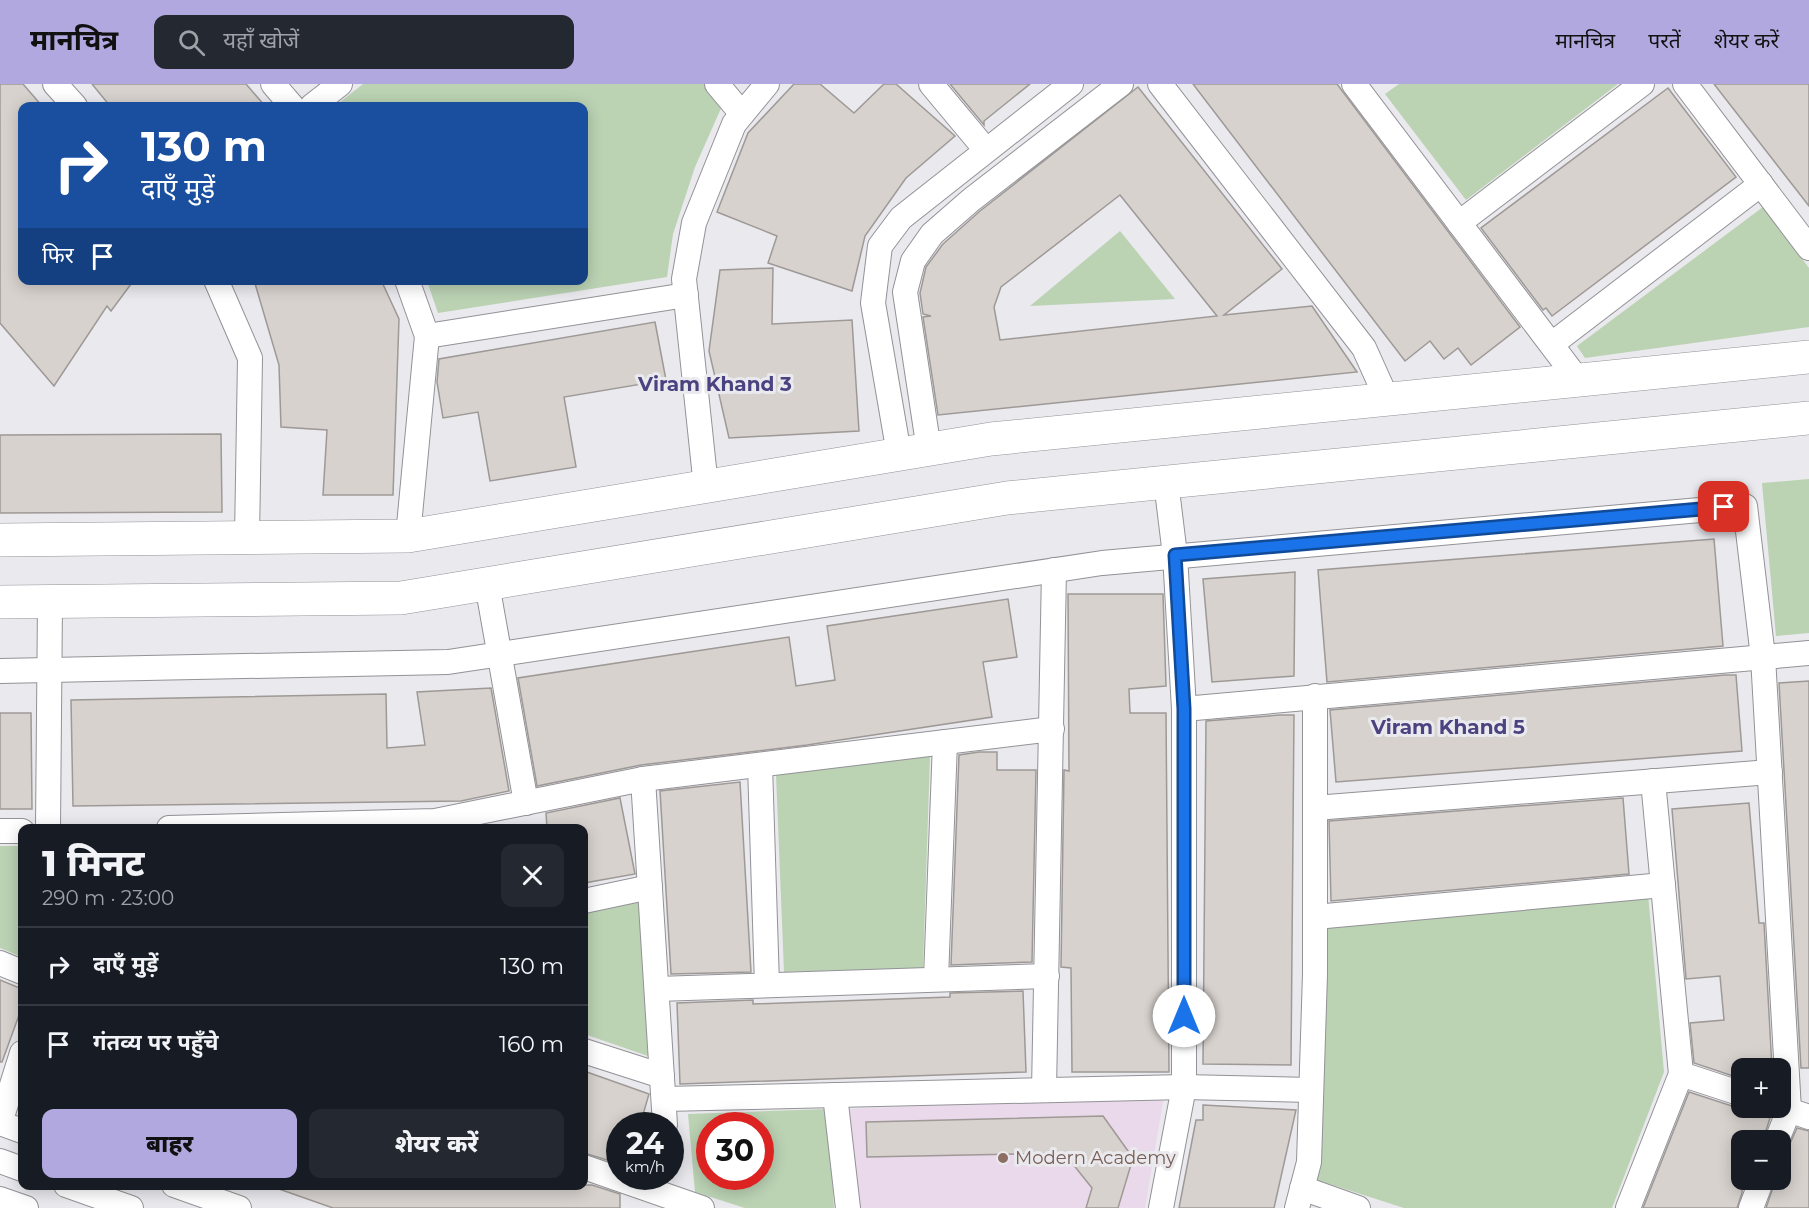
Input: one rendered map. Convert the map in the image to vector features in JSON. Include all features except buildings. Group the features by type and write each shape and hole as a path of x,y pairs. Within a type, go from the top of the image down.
{"street":[{"path":"273,84 289,102"},
{"path":"317,102 340,84"},
{"path":"717,84 742,114"},
{"path":"706,487 684,279 694,223 734,124 767,84"},
{"path":"931,84 986,150"},
{"path":"914,452 873,303 880,246 901,218 1071,84"},
{"path":"914,452 905,292 913,261 932,234 971,200 1121,84"},
{"path":"1160,84 1364,348 1387,399"},
{"path":"1459,223 1642,84"},
{"path":"1685,84 1809,248"},
{"path":"1360,86 1459,223 1578,380"},
{"path":"1552,344 1761,184"},
{"path":"218,285 250,358 247,538"},
{"path":"408,536 427,336 409,285"},
{"path":"427,336 686,295"},
{"path":"0,540 408,536 991,439 1809,357"},
{"path":"0,602 401,598 1006,498 1809,418"},
{"path":"1161,1208 1184,1087 1184,709 1175,555 1166,482"},
{"path":"0,670 448,662 1054,570 1175,555 1745,506 1763,657 1792,1111 1782,1130"},
{"path":"1044,1090 1054,570"},
{"path":"487,584 526,803"},
{"path":"48,824 50,602"},
{"path":"1184,709 1809,653"},
{"path":"1315,696 1314,917 1309,1162 1300,1198 1358,1208"},
{"path":"439,824 643,779 1052,729"},
{"path":"936,980 945,742"},
{"path":"760,765 767,985"},
{"path":"1315,807 1770,772"},
{"path":"643,779 664,1112"},
{"path":"1628,1208 1681,1074 1653,781"},
{"path":"0,831 18,831"},
{"path":"1314,917 1663,885"},
{"path":"588,900 650,887"},
{"path":"0,963 18,970"},
{"path":"657,989 1047,976"},
{"path":"588,1053 663,1087 835,1095 1184,1087 1311,1090"},
{"path":"18,1066 0,1123 18,1130"},
{"path":"1681,1074 1731,1090"},
{"path":"835,1095 848,1208"},
{"path":"0,1161 18,1168"},
{"path":"588,1168 702,1208"},
{"path":"80,1190 131,1208"},
{"path":"188,1190 239,1208"},
{"path":"1751,1208 1758,1190"},
{"path":"0,1199 26,1208"}],"shaded area":[{"name":"Modern Academy","path":"1164,1096 1145,1208 857,1208 849,1109"}],"green space":[{"path":"363,84 704,84 722,106 695,167 673,234 667,277 438,313 428,285 588,285 588,102 340,102"},
{"path":"1399,84 1618,84 1466,200 1385,94"},
{"path":"1763,207 1809,268 1809,327 1585,358 1577,346"},
{"path":"1120,231 1175,299 1030,306"},
{"path":"1809,479 1809,633 1776,636 1762,483"},
{"path":"930,756 923,968 784,972 776,775"},
{"path":"0,846 18,846 18,955 0,948"},
{"path":"1648,894 1664,1072 1612,1208 1404,1208 1317,1180 1324,915"},
{"path":"640,902 648,1056 588,1035 588,912"},
{"path":"828,1109 834,1208 745,1208 695,1192 688,1114 696,1114 696,1190 774,1190 774,1112 744,1112"}],"place":[{"name":"Modern Academy","path":"1003,1158"}],"district":[{"name":"Viram Khand 3","path":"715,384"},
{"name":"Viram Khand 5","path":"1448,727"}],"route":[{"path":"1184,1016 1184,709 1175,555 1724,507"}]}
